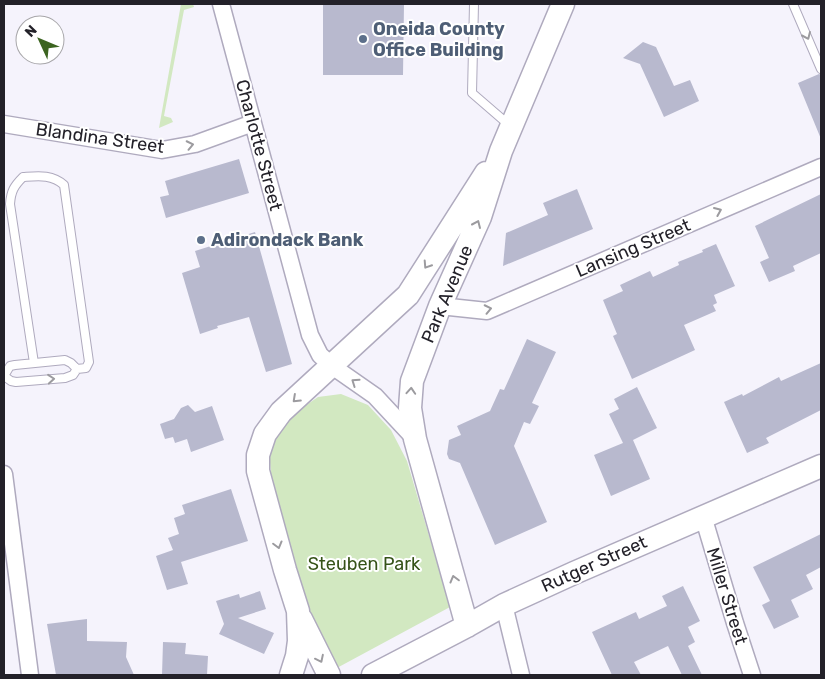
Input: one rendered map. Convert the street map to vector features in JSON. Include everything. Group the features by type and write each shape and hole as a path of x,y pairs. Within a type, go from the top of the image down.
{"street":[{"name":"Charlotte Street","path":"222,4 310,336 320,355 332,366"},
{"name":"Park Avenue","path":"416,439 410,408 412,381 440,306 480,217 501,151 563,4"},
{"name":"Blandina Street","path":"4,124 162,150 195,144 253,123"},
{"name":"Park Avenue","path":"332,366 408,295 501,151"},
{"name":"Lansing Street","path":"440,306 487,311 821,166"},
{"path":"329,675 298,611 258,470 258,455 265,434 281,412 332,366 375,396 416,439 467,626"},
{"name":"Rutger Street","path":"373,675 504,605 703,516 821,466"},
{"path":"4,474 30,675"},
{"name":"Miller Street","path":"703,516 752,675"},
{"path":"504,605 521,675"},
{"path":"291,675 298,656 298,611"}],"lane":[{"path":"474,4 472,93 511,127"},
{"path":"793,4 821,69"},
{"path":"34,363 10,204 11,193 23,177 47,176 59,180 64,185 89,362 86,368 77,369 73,375 64,378 16,382 4,376 10,366 65,360 77,369"}],"green space":[{"path":"181,4 193,4 194,7 184,10 164,116 171,118 173,122 159,128"},
{"name":"Steuben Park","path":"341,394 368,405 391,430 407,461 450,607 335,669 313,627 296,582 271,474 269,450 277,432 299,410 318,397"}],"building":[{"name":"Oneida County Office Building","path":"323,4 404,4 403,75 323,75"},
{"path":"643,42 656,47 674,86 690,80 699,101 664,117 640,64 623,58"},
{"path":"819,74 821,75 821,139 798,83"},
{"path":"239,159 249,193 166,218 160,197 169,195 165,181"},
{"path":"577,189 593,229 503,266 506,233 548,215 543,203"},
{"path":"821,194 821,253 793,266 795,271 769,282 760,262 769,258 755,226"},
{"path":"255,232 292,364 266,372 249,317 217,326 218,328 200,334 182,273 200,267 195,251"},
{"path":"716,244 735,286 714,295 717,303 713,305 716,311 684,325 695,350 632,379 613,336 617,334 603,300 623,291 620,285 650,271 653,277 679,265 678,262 703,252 702,250"},
{"path":"527,339 556,352 532,403 539,406 530,424 524,422 514,446 547,522 495,545 460,463 449,459 447,454 449,440 461,435 457,426 490,411 500,389 504,390"},
{"path":"821,363 821,410 766,438 769,443 747,453 724,402 742,394 743,396 779,377 781,381"},
{"path":"637,387 657,428 633,440 650,479 611,496 594,455 623,443 609,414 619,409 614,399"},
{"path":"188,405 195,412 212,406 224,440 191,452 187,439 175,443 173,437 165,439 160,424 174,419 181,408"},
{"path":"231,489 248,541 181,562 188,584 167,590 156,556 173,550 168,538 179,534 174,518 185,514 182,505"},
{"path":"821,534 821,567 806,575 813,589 791,600 799,617 774,629 762,605 770,601 753,567"},
{"path":"683,586 700,621 688,627 695,642 688,646 702,675 682,675 668,646 634,662 641,675 612,675 592,632 636,612 639,619 667,606 662,596"},
{"path":"260,591 266,609 238,618 274,633 264,654 219,634 224,624 216,601 239,594 240,598"},
{"path":"87,619 87,641 127,642 126,657 134,675 56,675 47,624"},
{"path":"163,642 186,643 185,654 208,656 207,675 162,675"}],"place":[{"name":"Oneida County Office Building","path":"363,39"},
{"name":"Adirondack Bank","path":"201,240"}]}
